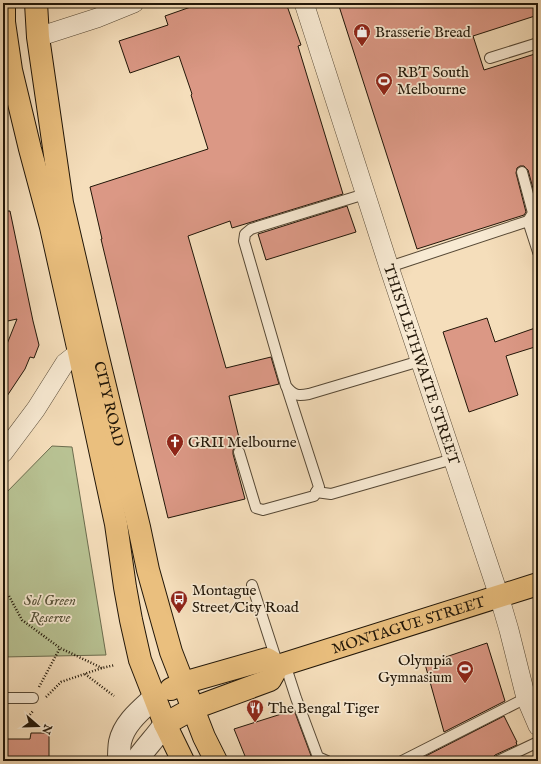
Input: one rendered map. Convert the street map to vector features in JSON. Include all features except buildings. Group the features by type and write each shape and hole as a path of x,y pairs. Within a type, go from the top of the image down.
{"main road":[{"name":"CITY ROAD","path":"36,3 38,37 62,203 131,620 140,660 165,724 183,761"},
{"name":"CITY ROAD","path":"4,16 7,69 51,227 139,527 148,570 171,652 204,737 216,761"},
{"path":"4,16 13,30 25,39 38,37"},
{"name":"MONTAGUE STREET","path":"282,665 538,584"},
{"path":"154,697 183,683 267,659 282,665 270,680 194,708 165,724"}],"street":[{"path":"38,37 97,18 134,3"},
{"name":"THISTLETHWAITE STREET","path":"304,3 388,267 499,596 526,698 538,726"},
{"path":"3,453 36,409 65,364 87,349"},
{"path":"119,761 120,742 125,729 136,715 154,697"},
{"path":"136,761 143,750 154,739 165,724"}],"lane":[{"path":"490,58 538,43"},
{"path":"388,267 528,221 534,213 522,172"},
{"path":"239,452 256,508 263,510 314,496 319,487 286,386 244,241 245,234 252,229 365,194"},
{"path":"528,221 538,252"},
{"path":"286,386 292,393 301,396 420,361"},
{"path":"316,492 331,494 453,459"},
{"path":"252,585 318,758 327,761"},
{"path":"3,698 33,698"},
{"path":"402,761 526,698"},
{"path":"498,761 538,742"}],"path":[{"path":"3,596 9,596 22,620 60,648 102,668"},
{"path":"33,698 60,648"},
{"path":"44,699 61,682 84,673 115,666"},
{"path":"84,673 114,696"},
{"path":"28,716 33,711"}],"green space":[{"name":"Sol Green Reserve","path":"52,446 72,447 106,655 3,657 3,496"}],"place":[{"name":"Brasserie Bread","path":"362,47"},
{"name":"RBT South Melbourne","path":"384,96"},
{"name":"GRII Melbourne","path":"175,457"},
{"name":"Montague Street/City Road","path":"179,614"},
{"name":"Olympia Gymnasium","path":"465,684"},
{"name":"The Bengal Tiger","path":"255,723"}]}
